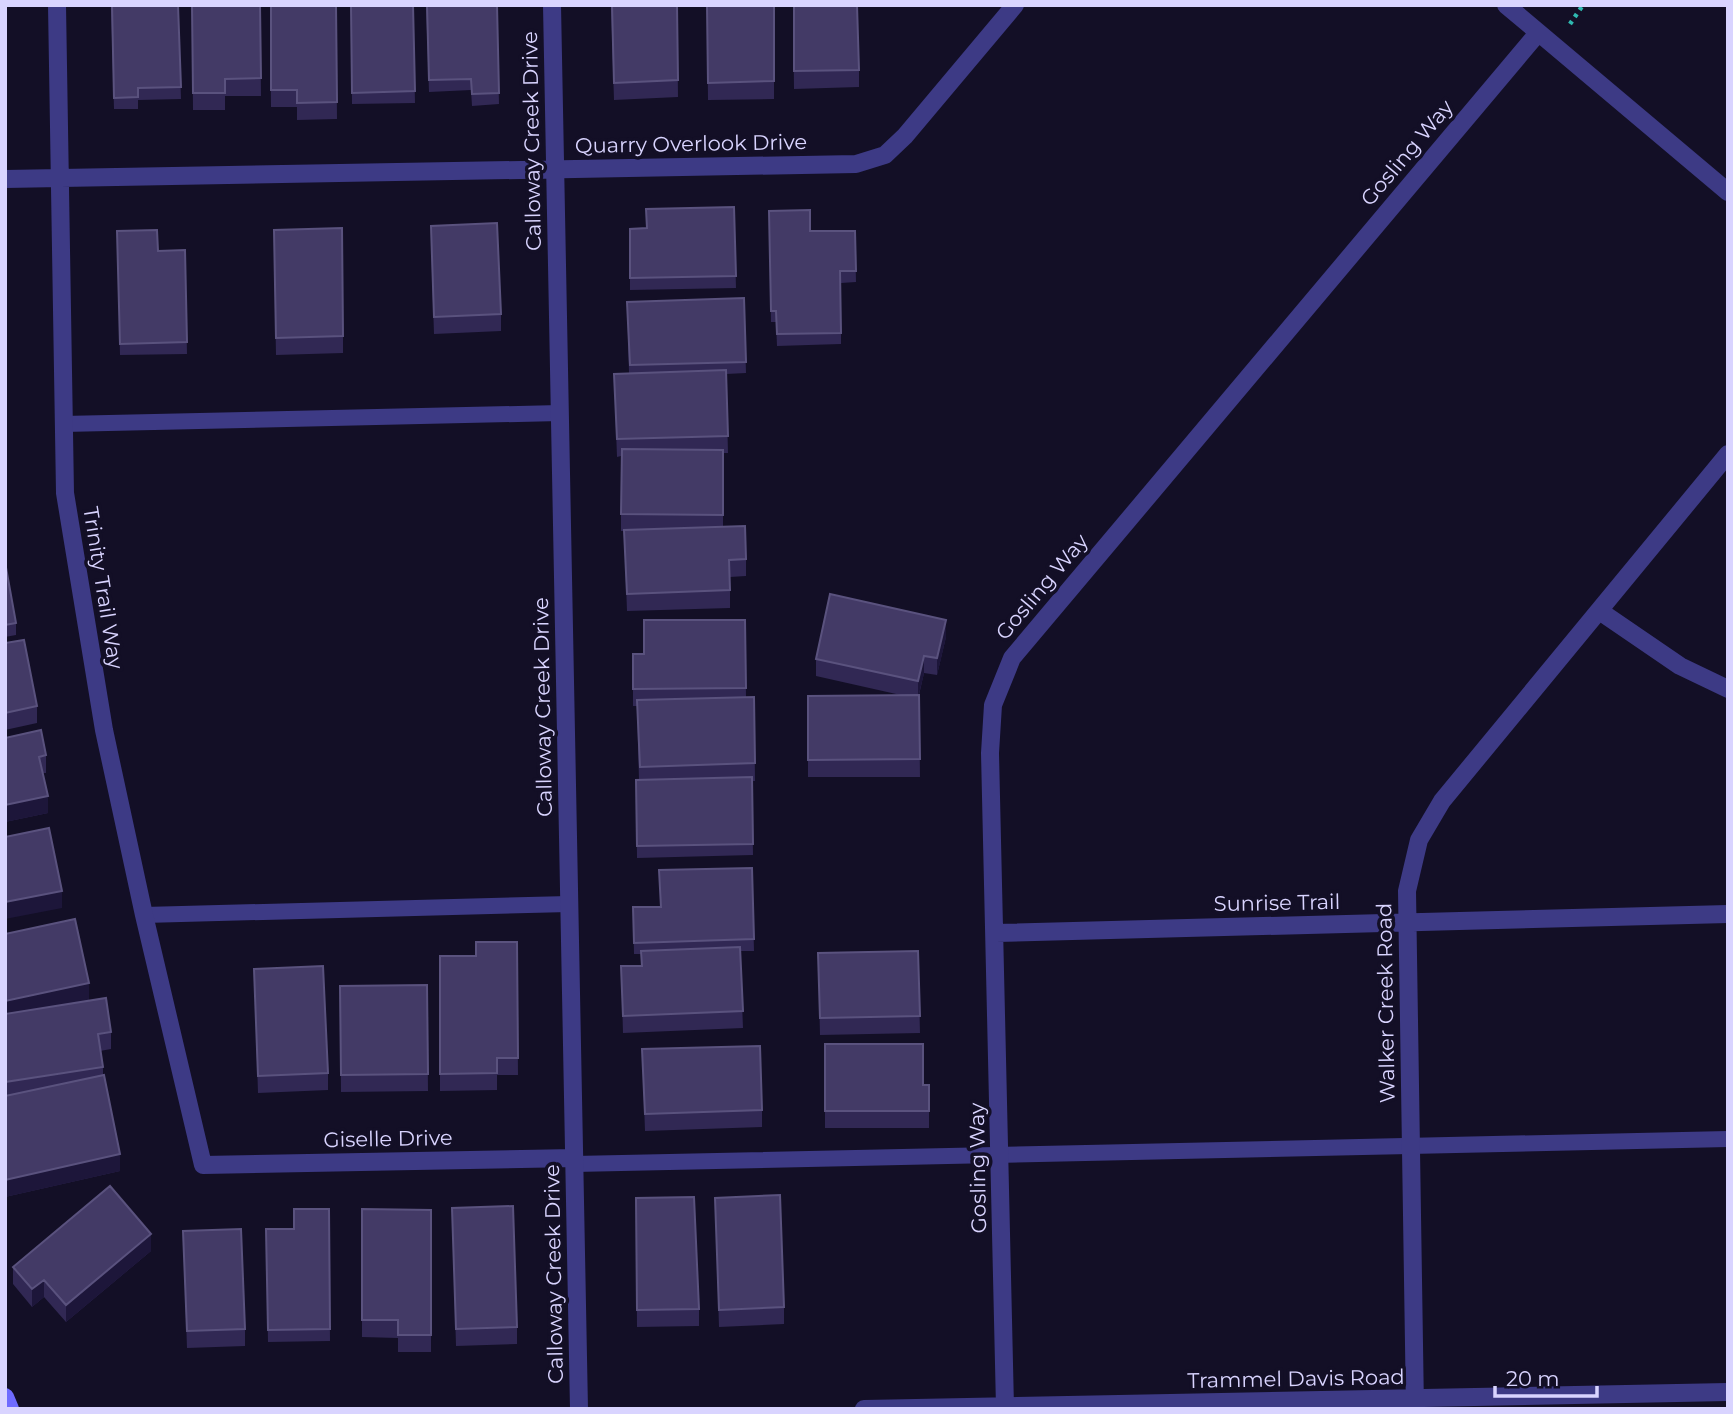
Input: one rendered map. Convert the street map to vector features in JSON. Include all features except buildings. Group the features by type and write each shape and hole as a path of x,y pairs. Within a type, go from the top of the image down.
{"main road":[{"path":"5,1397 10,1409"}],"street":[{"name":"Trinity Trail Way","path":"57,5 65,493 83,619 144,915 204,1165"},
{"name":"Calloway Creek Drive","path":"552,5 579,1409"},
{"name":"Quarry Overlook Drive","path":"5,179 856,164 885,155 905,136 1015,5"},
{"path":"1506,5 1728,192"},
{"name":"Gosling Way","path":"1006,1407 993,705 1012,658 1538,33"},
{"name":"Walker Creek Road","path":"1415,1405 1407,891 1419,840 1442,802 1601,612 1728,454"},
{"path":"1601,612 1680,666 1728,689"},
{"name":"Sunrise Trail","path":"996,933 1728,914"},
{"name":"Giselle Drive","path":"204,1165 574,1161"},
{"name":"Trammel Davis Road","path":"864,1409 1415,1405 1728,1392"}],"lane":[{"path":"63,424 560,413"},
{"path":"144,915 569,905"},
{"path":"574,1161 1728,1139"}]}
